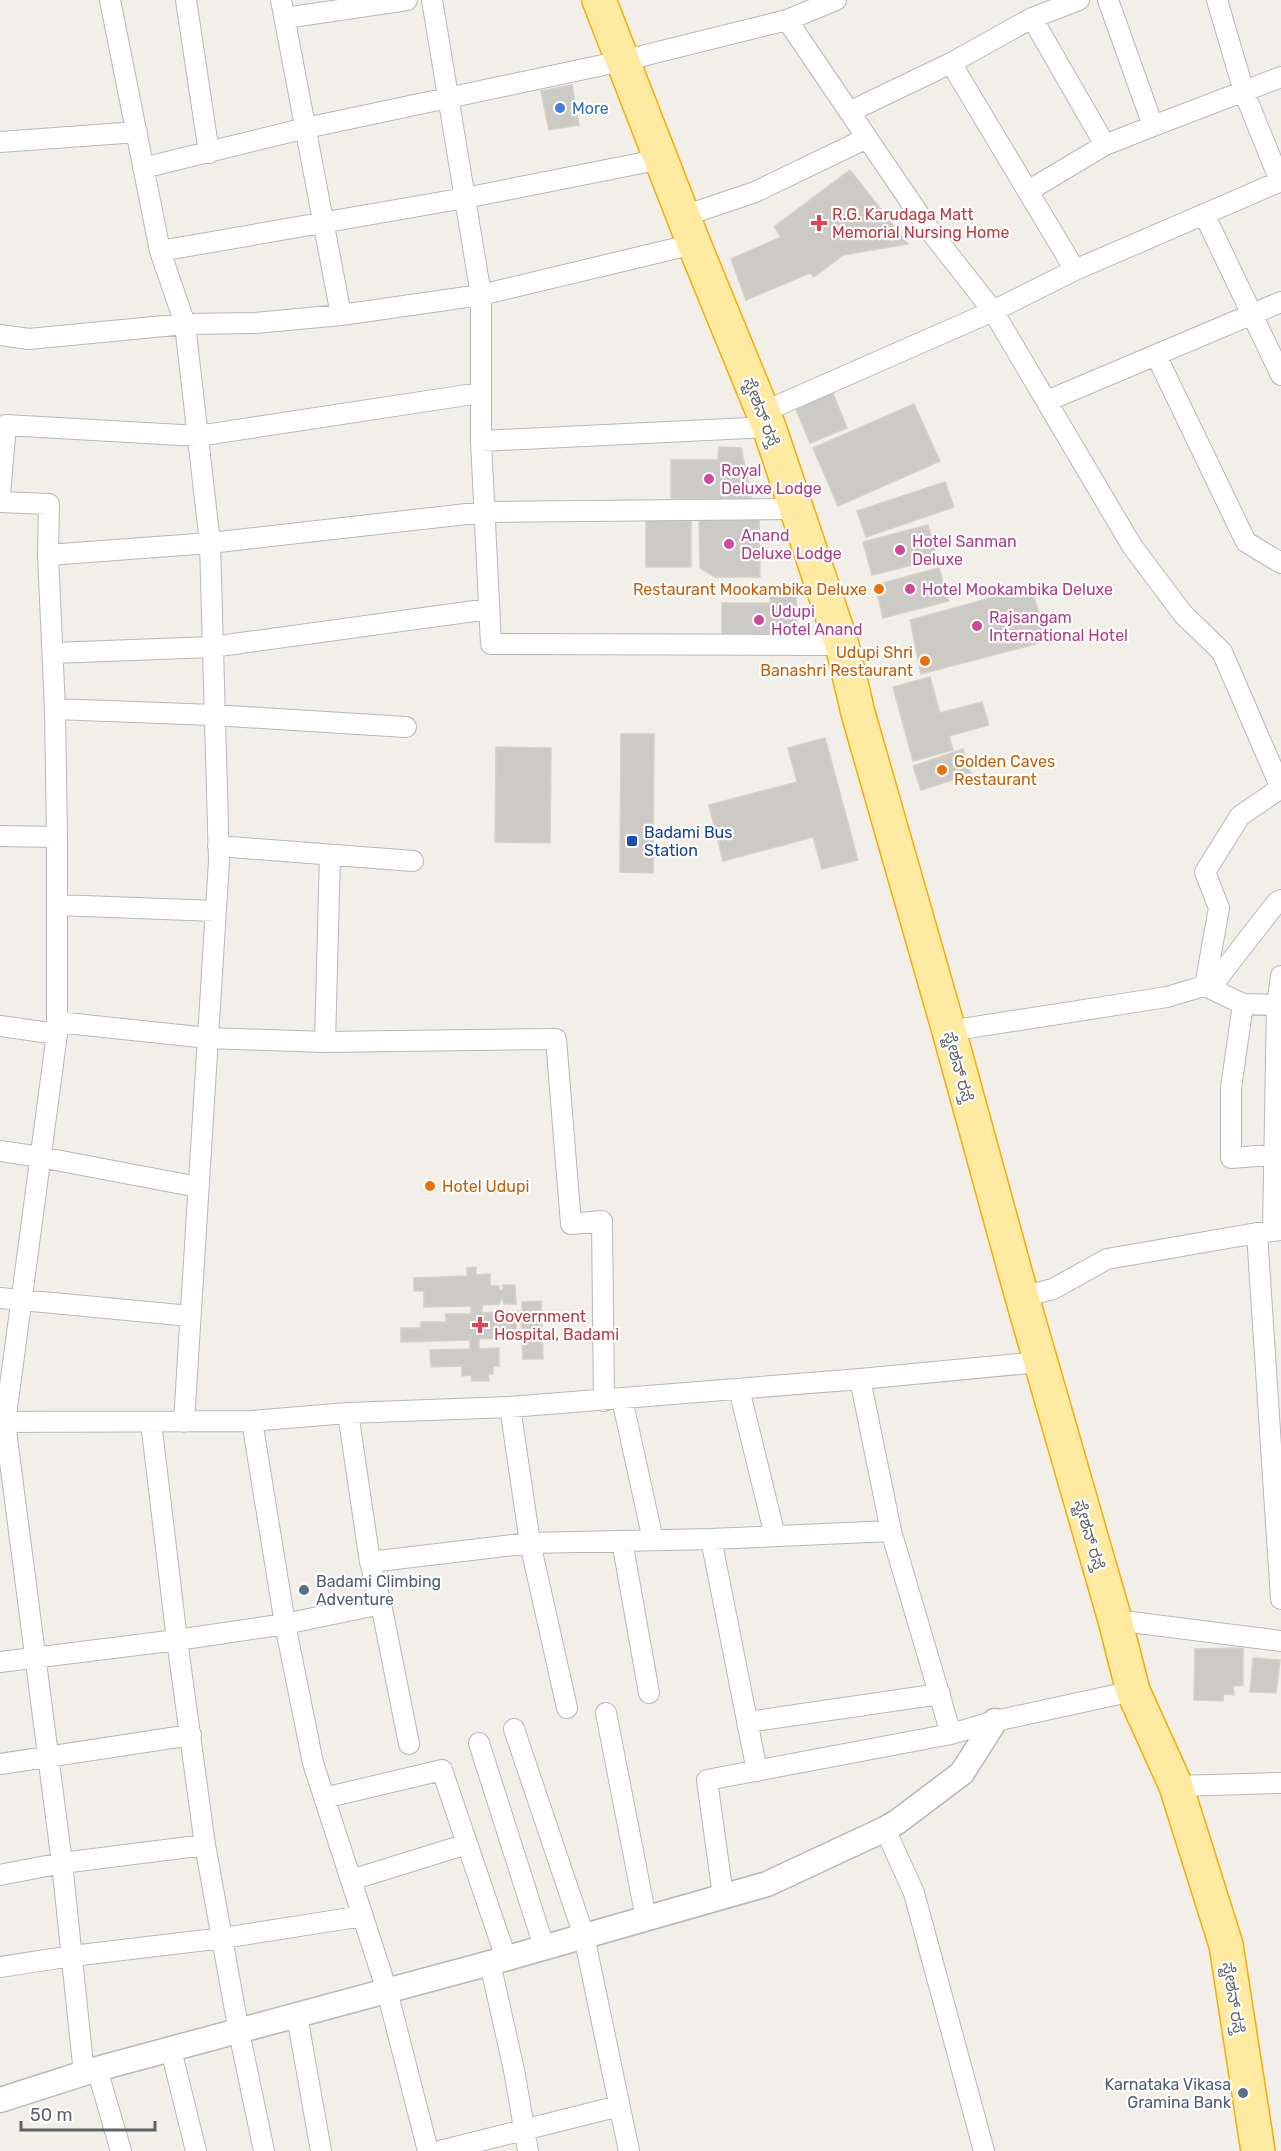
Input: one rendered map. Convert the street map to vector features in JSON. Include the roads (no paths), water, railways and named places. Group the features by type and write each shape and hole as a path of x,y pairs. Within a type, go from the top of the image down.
{"highway":[{"name":"ಸ್ಟೇಶನ್ ರಸ್ತೆ","path":"599,0 766,419 842,645 858,713 950,1031 1133,1691 1176,1786 1226,1945 1258,2151"}],"street":[{"path":"110,0 160,251 185,324 210,543 218,846 216,911 184,1422"},
{"path":"186,0 209,153"},
{"path":"341,315 283,9 407,0"},
{"path":"432,0 481,295 481,441 491,644 842,645"},
{"path":"143,168 306,128 622,61 787,20 836,0"},
{"path":"849,112 951,63 1032,18 1079,0"},
{"path":"1108,0 1153,126"},
{"path":"481,441 766,419 1075,270 1280,181 1244,92 1217,0"},
{"path":"1032,18 1106,145"},
{"path":"787,20 931,232 993,311 1132,546 1183,614 1222,652 1281,788 1240,816 1205,872 1219,908 1205,986"},
{"path":"951,63 1075,270"},
{"path":"1028,191 1106,145 1281,77"},
{"path":"0,142 137,132"},
{"path":"0,335 29,339 185,324 255,323 341,315 481,295 689,230 755,192 867,138"},
{"path":"160,251 465,198 662,159"},
{"path":"1204,214 1281,375"},
{"path":"1047,401 1281,302"},
{"path":"1156,355 1246,542 1281,563"},
{"path":"0,495 6,425 198,436 480,393"},
{"path":"0,502 49,504 48,555 55,709 57,837 57,1028 3,1423 62,1863 72,1956 91,2071 121,2151"},
{"path":"48,555 210,543 484,512 797,508"},
{"path":"53,653 212,647 489,609"},
{"path":"55,709 213,715 406,727"},
{"path":"0,836 57,837"},
{"path":"218,846 413,861"},
{"path":"325,1042 330,855"},
{"path":"950,1031 1167,997 1215,983 1277,902 1281,900"},
{"path":"57,905 216,911"},
{"path":"1281,976 1277,1005 1278,1154 1270,1231 1281,1599"},
{"path":"1205,986 1243,1004 1277,1005"},
{"path":"1243,1004 1231,1088 1231,1158 1278,1154"},
{"path":"0,1026 325,1042 556,1039 571,1224 602,1221 613,1400 653,1540"},
{"path":"0,1151 198,1187"},
{"path":"1022,1297 1053,1289 1107,1259 1270,1231"},
{"path":"0,1298 190,1316"},
{"path":"3,1423 252,1421 348,1413 510,1407 1040,1362"},
{"path":"861,1379 891,1531 951,1734"},
{"path":"740,1389 776,1536"},
{"path":"510,1407 530,1543 567,1708"},
{"path":"348,1413 370,1562 381,1604 409,1744"},
{"path":"252,1421 285,1624 313,1763 387,1991 428,2151"},
{"path":"151,1422 177,1640 205,1845 264,2151"},
{"path":"370,1562 530,1543 711,1539 891,1531"},
{"path":"711,1539 757,1771"},
{"path":"622,1541 649,1693"},
{"path":"0,1662 285,1624 381,1604"},
{"path":"1115,1620 1281,1641"},
{"path":"723,1896 707,1780 951,1734 995,1720 1133,1691"},
{"path":"747,1722 940,1694"},
{"path":"606,1713 646,1918"},
{"path":"0,2100 91,2071 240,2032 767,1884 885,1829 962,1773 995,1720"},
{"path":"514,1729 584,1936 629,2151"},
{"path":"0,1764 190,1735"},
{"path":"479,1743 544,1947"},
{"path":"324,1798 442,1770 467,1844 498,1960 528,2151"},
{"path":"1176,1786 1281,1783"},
{"path":"885,1829 914,1893 984,2151"},
{"path":"351,1880 467,1844"},
{"path":"0,1875 62,1863 205,1845"},
{"path":"0,1967 223,1938 363,1916"},
{"path":"297,2016 321,2151"},
{"path":"171,2050 196,2151"},
{"path":"440,2151 619,2106"}],"place":[{"name":"More","path":"560,108"},
{"name":"R.G. Karudaga Matt Memorial Nursing Home","path":"819,223"},
{"name":"Royal Deluxe Lodge","path":"709,479"},
{"name":"Anand Deluxe Lodge","path":"729,544"},
{"name":"Hotel Sanman Deluxe","path":"900,550"},
{"name":"Restaurant Mookambika Deluxe","path":"879,589"},
{"name":"Hotel Mookambika Deluxe","path":"910,589"},
{"name":"Udupi Hotel Anand","path":"759,620"},
{"name":"Rajsangam International Hotel","path":"977,626"},
{"name":"Udupi Shri Banashri Restaurant","path":"925,661"},
{"name":"Golden Caves Restaurant","path":"942,770"},
{"name":"Badami Bus Station","path":"632,841"},
{"name":"Hotel Udupi","path":"430,1186"},
{"name":"Government Hospital, Badami","path":"480,1325"},
{"name":"Badami Climbing Adventure","path":"304,1590"},
{"name":"Karnataka Vikasa Gramina Bank","path":"1243,2093"}]}
